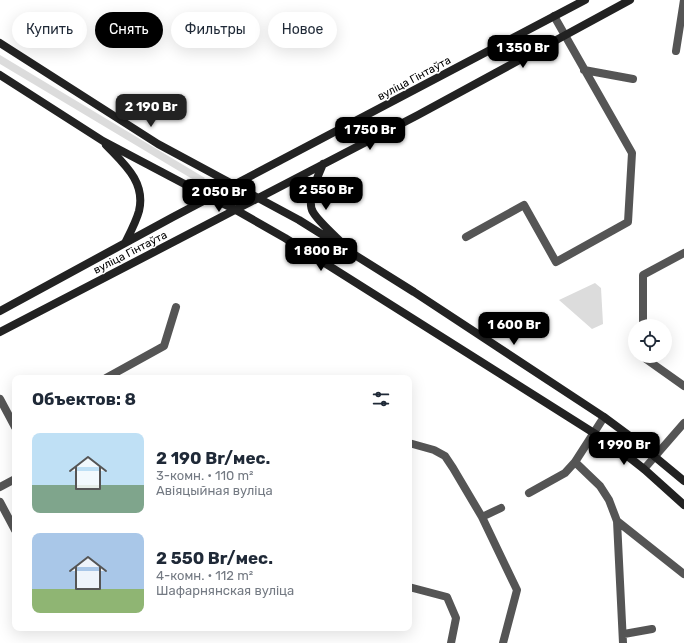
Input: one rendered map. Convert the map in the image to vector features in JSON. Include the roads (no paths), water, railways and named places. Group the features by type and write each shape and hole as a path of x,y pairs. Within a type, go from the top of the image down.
{"main road":[{"name":"вуліца Гінтаўта","path":"0,311 125,243 585,0"},
{"name":"вуліца Гінтаўта","path":"0,332 418,115 630,0"},
{"path":"0,43 158,144 299,220 414,292 604,417 684,481"},
{"path":"0,75 103,141 236,210 342,273 498,373 594,432 644,469 684,505"},
{"path":"103,141 132,174 138,184 140,195 139,211 125,243"},
{"path":"322,164 312,196 312,212 350,252"}],"lane":[{"path":"676,50 684,0"},
{"path":"466,237 524,205 556,262 628,222 632,153 554,16"},
{"path":"584,70 633,79"},
{"path":"643,319 643,275 684,253"},
{"path":"111,375 164,346 176,307"},
{"path":"652,363 684,386"},
{"path":"0,399 12,421"},
{"path":"528,493 565,472 575,462 604,417"},
{"path":"644,469 684,423"},
{"path":"412,444 434,450 445,456 482,517 517,590 503,643"},
{"path":"575,462 600,486 609,500 617,521 624,634 623,643"},
{"path":"0,487 12,481"},
{"path":"0,502 12,524"},
{"path":"482,517 501,508"},
{"path":"617,521 684,574"},
{"path":"412,588 447,598 456,618 450,643"},
{"path":"624,634 652,629"}]}
